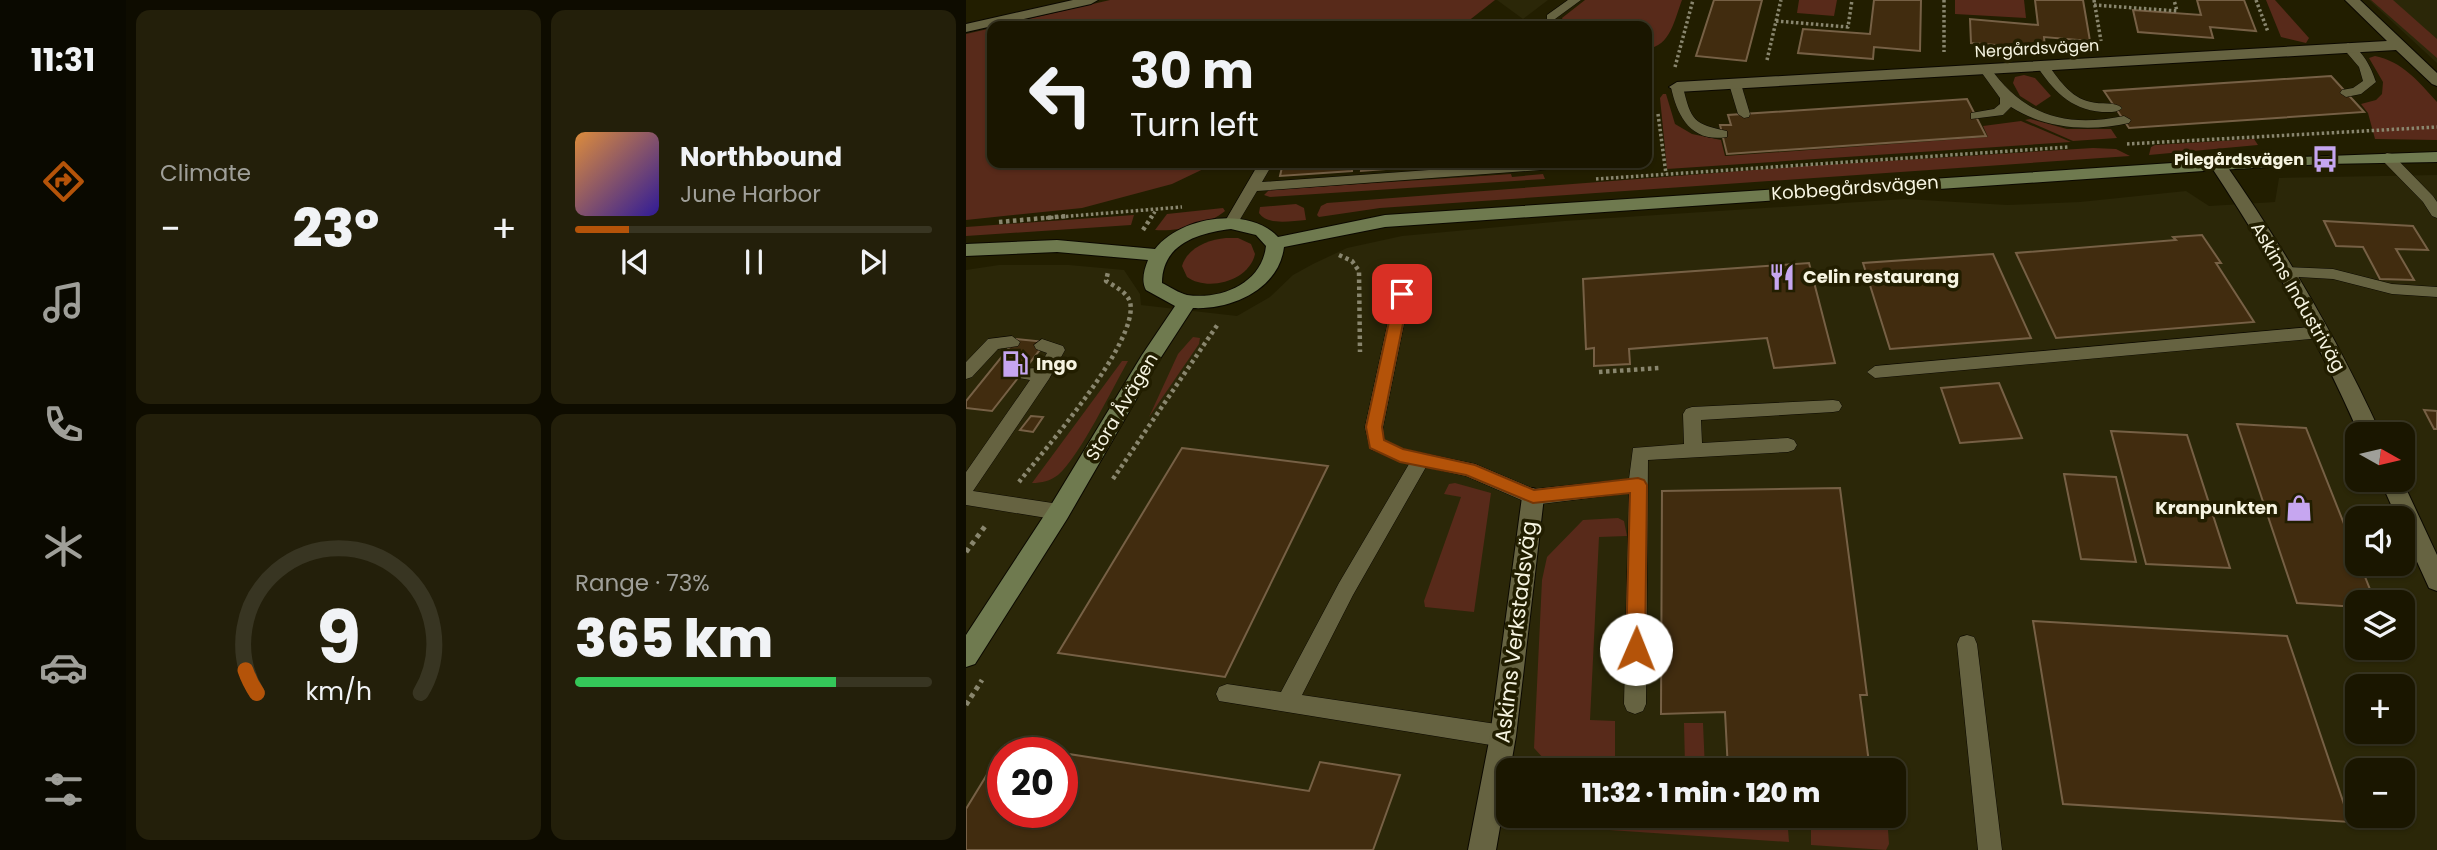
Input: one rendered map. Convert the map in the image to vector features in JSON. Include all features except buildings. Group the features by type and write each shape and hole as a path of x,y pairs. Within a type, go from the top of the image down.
{"street":[{"path":"997,21 1091,0"},
{"path":"2352,0 2437,80"},
{"path":"966,28 987,23"},
{"name":"Nergårdsvägen","path":"1677,87 2400,45"},
{"name":"Kobbegårdsvägen","path":"1276,243 1385,220 2218,165 2437,157"},
{"name":"Askims Industriväg","path":"2218,165 2321,332 2365,422"},
{"path":"1231,223 1260,228 1271,234 1276,243 1277,255 1262,280 1227,298 1187,303 1166,297 1153,286 1151,271 1159,255 1183,236 1207,226 1231,223"},
{"path":"966,250 1058,246 1159,255"},
{"name":"Stora Åvägen","path":"966,656 1059,512 1149,360 1187,303"},
{"path":"2396,492 2437,581"},
{"name":"Askims Verkstadsväg","path":"1482,850 1503,736 1533,496"}],"lane":[{"path":"1551,17 1575,0"},
{"path":"2346,93 2357,91 2370,82 2365,66 2348,47"},
{"path":"2042,65 2070,100 2091,108 2116,108"},
{"path":"1985,69 2006,99 2022,110 2059,122 2124,120"},
{"path":"1735,84 1744,114"},
{"path":"1677,87 1682,109 1692,126 1708,133 1722,134"},
{"path":"1976,116 1998,112 2006,105 2006,99"},
{"path":"2387,157 2428,199 2437,213"},
{"path":"1231,223 1263,168"},
{"path":"1251,187 1511,168"},
{"path":"2286,272 2333,274 2392,289 2437,292"},
{"path":"1402,294 1374,427 1376,443 1400,455 1469,469 1533,496 1638,485"},
{"path":"1874,372 2321,332"},
{"path":"968,370 994,343 1012,342"},
{"path":"966,486 1043,375 1057,350 1042,345"},
{"path":"968,370 989,370"},
{"path":"1020,373 1043,375"},
{"path":"1693,450 1692,414 1833,406"},
{"path":"1635,704 1639,453 1788,445"},
{"path":"1287,702 1346,589 1421,460"},
{"path":"966,497 1059,512"},
{"path":"1967,644 1990,850"},
{"path":"1227,694 1503,736"}],"path":[{"path":"1666,174 1657,104 1661,92 1677,87 1676,54 1693,0"},
{"path":"1766,82 1764,71 1781,0"},
{"path":"1776,22 1848,27 1852,0"},
{"path":"1943,71 1944,0"},
{"path":"2105,62 2094,2 2177,11 2174,0"},
{"path":"2256,0 2276,52"},
{"path":"2120,144 2437,127"},
{"path":"1585,179 2078,146"},
{"path":"987,223 1193,206"},
{"path":"1003,503 1119,349 1131,319 1131,303 1125,294 1106,281 1108,272 1156,209"},
{"path":"1317,235 1322,254 1342,256 1357,266 1360,284 1360,352"},
{"path":"1107,490 1223,318"},
{"path":"1602,374 1660,368"},
{"path":"966,705 988,671"}],"shaded area":[{"path":"1110,0 1495,0 1468,21 1020,21"},
{"path":"1497,0 1548,0 1523,19"},
{"path":"1585,0 1682,0 1671,31 1655,47 1652,47 1652,21 1563,21 1562,18"},
{"path":"1799,0 1837,0 1834,16 1797,13"},
{"path":"1955,0 2024,0 2026,18 1955,14"},
{"path":"2266,0 2275,0 2309,38 2306,43 2281,37"},
{"path":"2369,0 2437,0 2437,63"},
{"path":"2371,0 2393,0 2437,39 2437,58"},
{"path":"987,29 987,168 1206,168 1172,184 1082,208 966,220 966,34"},
{"path":"2375,56 2402,68 2437,102 2437,140 2375,139 2368,113 2361,104 2376,100 2382,94 2383,82 2369,58"},
{"path":"2024,75 2035,78 2051,96 2036,106 2020,96 2013,83 2015,77"},
{"path":"1666,94 1675,124 1692,134 1721,140 1725,156 1988,137 1983,126 2021,121 2071,142 1667,169 1660,98"},
{"path":"2025,120 2067,129 2111,129 2117,138 2073,141"},
{"path":"2254,139 2258,145 2149,155 2151,147 2155,145"},
{"path":"2093,148 2116,149 2130,156 1380,208 1319,217 1317,215 1321,206 1327,203 1807,166"},
{"path":"1511,174 1512,177 1543,174 1545,179 1270,197 1264,195 1269,190"},
{"path":"2437,175 2437,850 966,850 966,270 999,265 1069,265 1124,270 1140,294 1141,305 1237,316 1270,297 1293,275 1313,264 1347,248 1402,236 1564,221 1905,199 2007,205 2080,202 2186,191 2209,206 2275,202 2279,178"},
{"path":"1296,204 1304,208 1306,220 1274,221 1259,213 1260,207"},
{"path":"1223,208 1225,211 1201,224 1182,229 1155,230 1167,214"},
{"path":"1134,215 1131,225 966,236 966,227"},
{"path":"1226,238 1238,238 1251,244 1255,254 1245,271 1227,281 1216,283 1206,284 1187,277 1182,266 1194,249"},
{"path":"1193,337 1200,338 1199,344 1149,417 1178,354"},
{"path":"1122,361 1128,361 1086,438 1067,466 1052,479 1032,483"},
{"path":"1455,483 1491,493 1474,612 1425,607 1424,601 1461,497 1444,494 1449,484"},
{"path":"1618,518 1624,521 1627,536 1599,537 1590,720 1615,721 1615,758 1543,758 1534,748 1542,580 1547,557 1583,520"},
{"path":"1684,723 1703,723 1704,758 1685,758"},
{"path":"1607,828 1788,828 1789,842"},
{"path":"1811,828 1888,828 1889,844 1886,850 1811,845"}],"place":[{"name":"Pilegårdsvägen","path":"2325,159"},
{"name":"Celin restaurang","path":"1782,277"},
{"name":"Ingo","path":"1015,364"},
{"name":"Kranpunkten","path":"2299,508"}],"route":[{"path":"1402,294 1374,427 1376,443 1400,455 1469,469 1533,496 1638,485 1636,649"}]}
